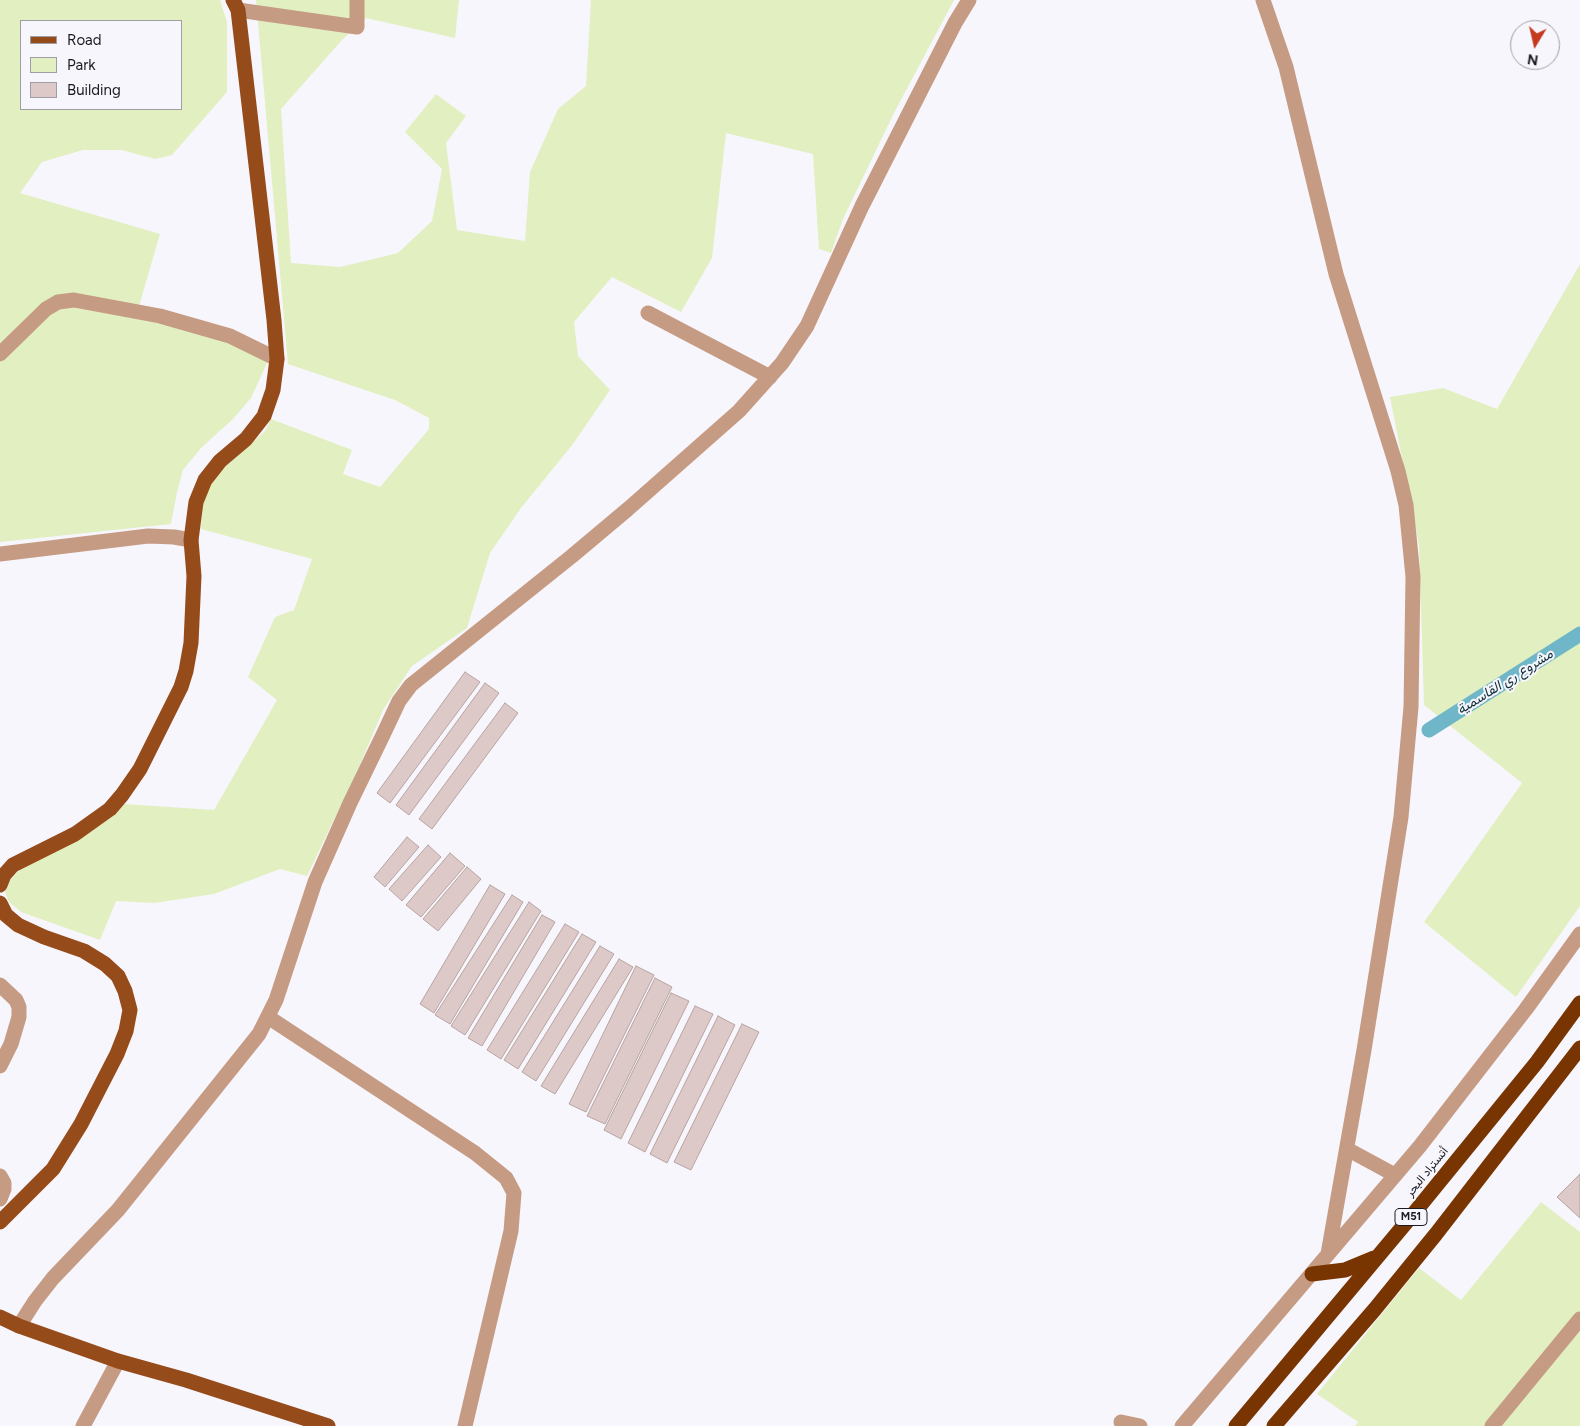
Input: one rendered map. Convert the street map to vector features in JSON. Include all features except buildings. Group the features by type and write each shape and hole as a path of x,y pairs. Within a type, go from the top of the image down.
{"highway":[{"name":"أتستراد البحر","path":"1236,1426 1537,1062 1580,1003"},
{"name":"M51","path":"1274,1426 1375,1309 1436,1234 1580,1048"},
{"path":"1312,1274 1345,1270 1378,1256"}],"main road":[{"path":"0,885 4,875 13,865 75,834 110,809 140,769 181,687 186,671 191,643 194,576 191,540 196,502 205,480 220,461 246,440 264,416 273,390 277,359 255,145 236,5"},
{"path":"0,903 6,916 18,925 44,937 84,951 105,964 118,976 125,991 130,1010 126,1031 117,1054 81,1124 53,1169 0,1222"},
{"path":"0,1317 19,1326 118,1361 186,1380 328,1426"}],"street":[{"path":"236,5 357,27 357,0"},
{"path":"19,1326 53,1278 118,1210 260,1034 276,1000 315,882 350,803 399,701 411,685 600,532 739,411 782,363 807,326 866,197 955,23 969,0"},
{"path":"1263,0 1286,67 1336,274 1398,471 1406,505 1413,577 1411,707 1401,817 1328,1254"},
{"path":"0,354 46,309 58,302 74,300 160,316 230,336 277,359"},
{"path":"648,313 770,377"},
{"path":"0,554 148,536 174,536 191,540"},
{"path":"1182,1426 1395,1176 1459,1097 1580,934"},
{"path":"0,985 16,1000 19,1017 11,1044 0,1066"},
{"path":"268,1018 475,1153 506,1178 514,1193 511,1231 465,1426"},
{"path":"1347,1149 1395,1176"},
{"path":"0,1176 4,1183 0,1199"},
{"path":"1492,1426 1580,1319"},
{"path":"83,1426 118,1361"},
{"path":"1121,1422 1140,1426"}],"green space":[{"path":"0,0 220,0 227,22 227,92 172,155 155,159 121,150 83,150 42,162 20,193 160,234 139,306 232,342 268,361 251,398 233,419 201,448 183,470 171,524 0,542"},
{"path":"256,0 459,0 455,38 366,18 342,40 281,109 291,263 340,267 398,253 432,221 442,169 405,132 436,94 466,116 446,143 457,230 525,241 530,172 558,109 586,86 591,0 954,0 894,113 843,219 831,253 819,249 813,154 726,133 712,258 681,312 612,277 574,322 578,356 610,390 573,444 521,508 490,553 467,628 412,666 383,710 359,767 307,876 280,869 214,894 154,903 116,901 100,940 21,912 9,902 5,892 10,880 20,870 90,832 124,804 214,810 277,700 248,677 275,617 294,610 312,559 201,529 202,508 206,492 215,476 265,431 271,419 352,450 343,474 380,487 429,429 429,418 395,400 288,364"},
{"path":"1580,264 1580,906 1516,997 1424,922 1522,783 1424,705 1419,545 1390,397 1443,388 1497,409"},
{"path":"1541,1202 1580,1232 1580,1316 1486,1426 1355,1426 1358,1422 1317,1394 1419,1268 1461,1300"},
{"path":"1580,1330 1580,1426 1497,1426"}],"waterway":[{"name":"مشروع ري القاسمية","path":"1429,730 1580,634"}]}
